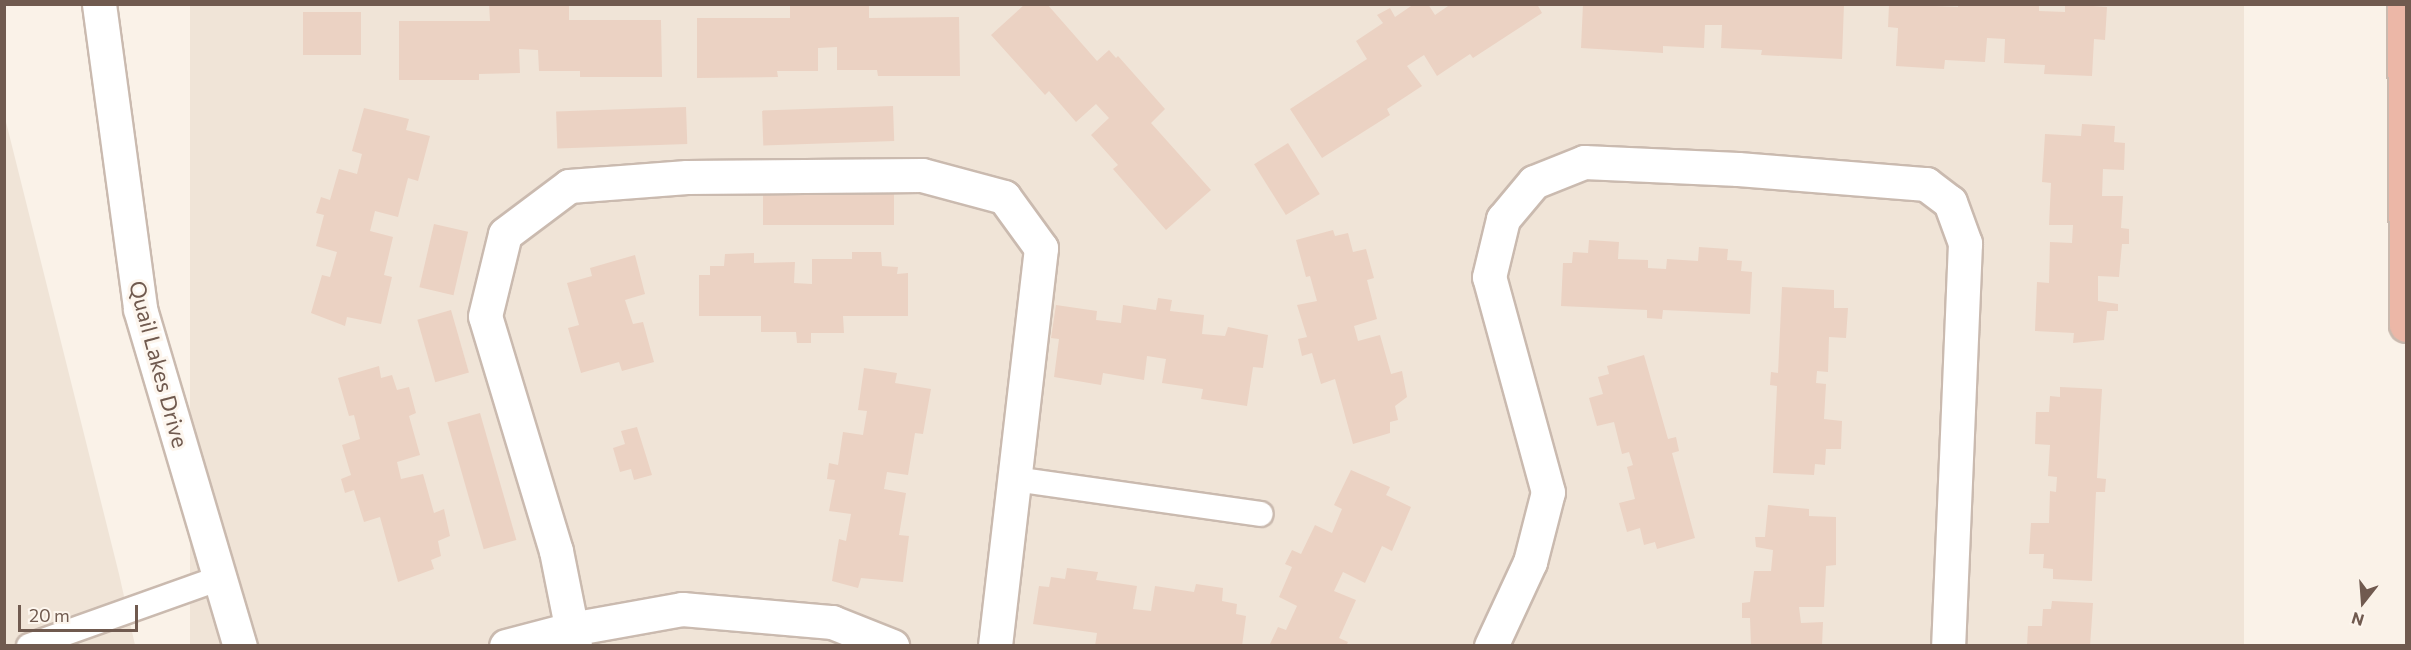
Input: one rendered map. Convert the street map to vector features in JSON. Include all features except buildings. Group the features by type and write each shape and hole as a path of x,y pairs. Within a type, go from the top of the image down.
{"highway":[{"path":"2404,4 2406,325"}],"street":[{"name":"Quail Lakes Drive","path":"99,4 140,309 240,645"},
{"path":"1491,645 1530,562 1548,492 1489,277 1503,219 1533,182 1584,162 1738,169 1926,184 1950,202 1965,243 1948,645"},
{"path":"573,637 556,551 485,316 505,234 569,186 687,177 922,175 1004,197 1041,248 995,645"},
{"path":"506,645 573,637 682,609 832,622 892,645"}],"lane":[{"path":"1015,479 1261,514"},
{"path":"29,645 220,578"}],"shaded area":[{"path":"190,5 2244,5 2244,646 190,646"},
{"path":"4,114 119,574 135,645 5,645"}]}
